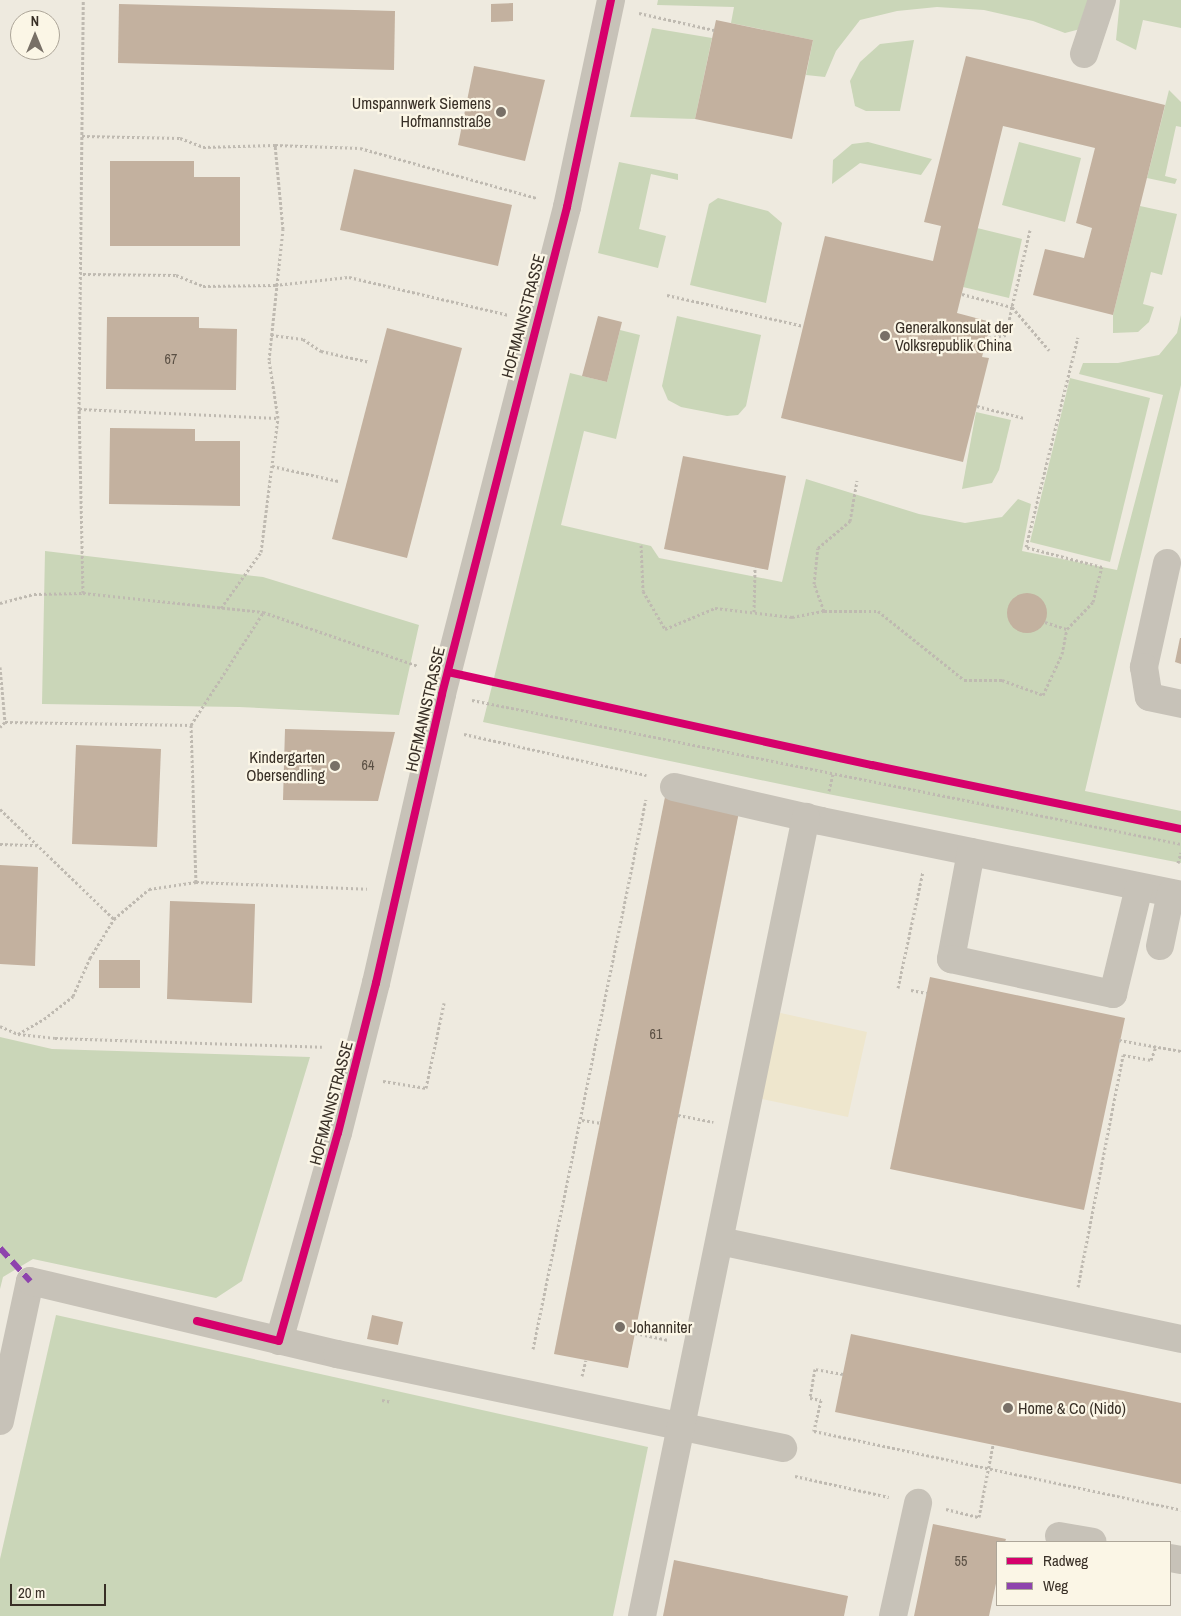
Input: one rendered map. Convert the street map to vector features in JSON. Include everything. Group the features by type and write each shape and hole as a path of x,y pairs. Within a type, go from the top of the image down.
{"street":[{"name":"HOFMANNSTRASSE","path":"279,1341 352,1075 434,727 535,321 567,206 611,0"},
{"path":"1084,54 1102,0"},
{"path":"1167,563 1144,667 1149,698 1181,704"},
{"path":"663,781 806,817 1176,894 1160,946"},
{"path":"642,1616 806,817"},
{"path":"971,852 951,958 1113,994 1139,887"},
{"path":"720,1241 1181,1339"},
{"path":"0,1421 30,1282 279,1341 681,1427 785,1461"},
{"path":"893,1616 918,1503"},
{"path":"1059,1536 1086,1541"}],"path":[{"path":"83,0 83,274 80,410 83,593"},
{"path":"654,16 714,30"},
{"path":"82,136 180,138 203,147 275,145 360,148 567,206"},
{"path":"221,608 260,552 278,418 269,360 275,285 283,229 275,145"},
{"path":"987,338 1006,335 1030,230"},
{"path":"83,274 176,276 203,286 275,285 349,277 535,321"},
{"path":"962,294 1012,307 1049,350"},
{"path":"667,295 803,326"},
{"path":"271,335 303,339 322,351 370,362"},
{"path":"641,545 643,591 666,629 714,608 792,617 824,611 878,611 964,680 1002,680 1043,695 1062,654 1067,628 1093,602 1102,567 1026,547 1078,337"},
{"path":"977,406 1024,418"},
{"path":"80,410 278,418"},
{"path":"272,466 338,481"},
{"path":"824,611 814,584 818,548 850,522 857,480"},
{"path":"754,612 755,567"},
{"path":"0,603 34,594 83,593 263,612 410,665 445,683 1181,844"},
{"path":"196,882 191,725 263,612"},
{"path":"1045,622 1067,628"},
{"path":"0,667 5,722"},
{"path":"0,727 5,722 191,725"},
{"path":"434,727 663,781"},
{"path":"534,1349 647,795"},
{"path":"0,809 114,919"},
{"path":"898,988 929,842"},
{"path":"0,844 37,845"},
{"path":"18,1034 44,1019 73,996 90,958 114,919 149,889 196,882 396,890"},
{"path":"911,990 927,993"},
{"path":"352,1075 426,1088 444,1003"},
{"path":"0,1026 18,1034 322,1047"},
{"path":"1120,1040 1181,1051"},
{"path":"1072,1315 1123,1055 1151,1060 1156,1046"},
{"path":"582,1120 600,1123"},
{"path":"843,1374 815,1369 810,1398 820,1400 814,1431 1181,1510"},
{"path":"382,1400 392,1402"},
{"path":"785,1461 918,1503 979,1517 993,1445"}],"green space":[{"path":"658,0 1095,0 1088,27 1065,33 1033,21 984,10 937,7 897,11 860,20 836,51 825,77 806,75 813,40 731,23 734,7 657,5"},
{"path":"1120,0 1181,0 1181,28 1143,20 1136,50 1116,40"},
{"path":"652,28 712,38 695,119 630,117"},
{"path":"914,40 900,111 866,111 855,106 850,81 860,62 880,44"},
{"path":"1169,90 1181,102 1181,127 1176,126 1165,176 1177,179 1175,184 1147,178"},
{"path":"868,142 932,159 921,175 860,163 832,184 833,160 852,144"},
{"path":"1019,142 1081,158 1065,222 1002,205"},
{"path":"619,162 678,174 678,180 651,174 639,229 666,236 658,268 598,253"},
{"path":"718,198 768,211 782,223 766,303 690,285 709,204"},
{"path":"1140,206 1177,214 1162,275 1151,272 1143,304 1154,307 1149,322 1138,332 1113,333 1113,315"},
{"path":"977,228 1022,239 1009,298 963,287"},
{"path":"1181,315 1181,385 1085,791 1181,811 1181,863 828,794 483,722 570,373 607,382 620,330 640,335 616,439 584,431 561,525 651,546 659,558 782,582 806,479 919,514 965,523 1002,517 1018,499 1031,504 1022,551 1117,570 1163,395 1079,374 1083,363 1118,363 1159,355 1177,333"},
{"path":"677,316 761,335 746,406 738,415 727,416 681,407 668,400 662,386"},
{"path":"1070,378 1150,398 1110,562 1030,542"},
{"path":"976,412 1011,420 999,470 992,483 962,489"},
{"path":"45,551 263,577 419,625 399,715 239,707 42,704"},
{"path":"0,1037 52,1049 310,1057 242,1281 216,1298 33,1259 3,1277 0,1289"},
{"path":"56,1315 648,1447 613,1616 0,1616 0,1559"}],"shaded area":[{"path":"767,1010 867,1032 848,1117 748,1096"}],"building":[{"path":"513,3 513,21 491,22 491,4"},
{"path":"119,4 395,11 394,70 118,63"},
{"path":"716,20 813,40 792,139 695,119"},
{"path":"966,56 1165,105 1113,315 1033,295 1045,249 1084,258 1092,228 1076,223 1095,148 1003,126 957,313 991,322 982,357 989,358 963,462 781,418 825,236 933,261 941,226 924,222"},
{"name":"Umspannwerk Siemens Hofmannstraße","path":"474,66 545,80 525,161 458,145"},
{"path":"110,161 194,161 194,177 240,177 240,246 110,246"},
{"path":"354,169 512,205 498,266 340,230"},
{"path":"598,316 622,322 607,382 582,376"},
{"path":"107,317 199,317 199,328 237,329 236,390 106,389"},
{"path":"387,328 462,348 407,558 332,539"},
{"path":"110,428 195,429 195,441 240,441 240,506 109,504"},
{"path":"683,456 786,476 768,570 664,549"},
{"path":"1027,593 1038,596 1044,602 1047,613 1044,624 1038,630 1027,633 1016,630 1010,624 1007,613 1010,602 1016,596"},
{"path":"1181,638 1181,664 1175,662"},
{"name":"Kindergarten Obersendling","path":"285,729 395,732 378,801 283,800"},
{"path":"76,745 161,749 157,847 72,844"},
{"path":"666,792 740,807 628,1368 554,1354"},
{"path":"0,865 38,867 35,966 0,964"},
{"path":"170,901 255,904 252,1003 167,999"},
{"path":"99,960 140,960 140,988 99,988"},
{"path":"930,977 1125,1018 1084,1210 890,1169"},
{"path":"372,1315 403,1322 398,1345 367,1339"},
{"name":"Home & Co (Nido)","path":"851,1334 1181,1403 1181,1484 835,1412"},
{"path":"933,1524 1006,1539 1005,1541 996,1541 996,1584 989,1616 914,1616"},
{"path":"674,1560 848,1596 844,1616 663,1616"}],"marked path":[{"path":"0,1248 30,1281"}],"cycle path":[{"path":"197,1321 279,1341 338,1133 376,983 442,694 567,207 611,0"},
{"path":"448,672 872,765 1181,829"}],"place":[{"name":"Umspannwerk Siemens Hofmannstraße","path":"501,112"},
{"name":"Generalkonsulat der Volksrepublik China","path":"885,336"},
{"name":"Kindergarten Obersendling","path":"335,766"},
{"name":"Johanniter","path":"620,1327"},
{"name":"Home & Co (Nido)","path":"1008,1408"}]}
